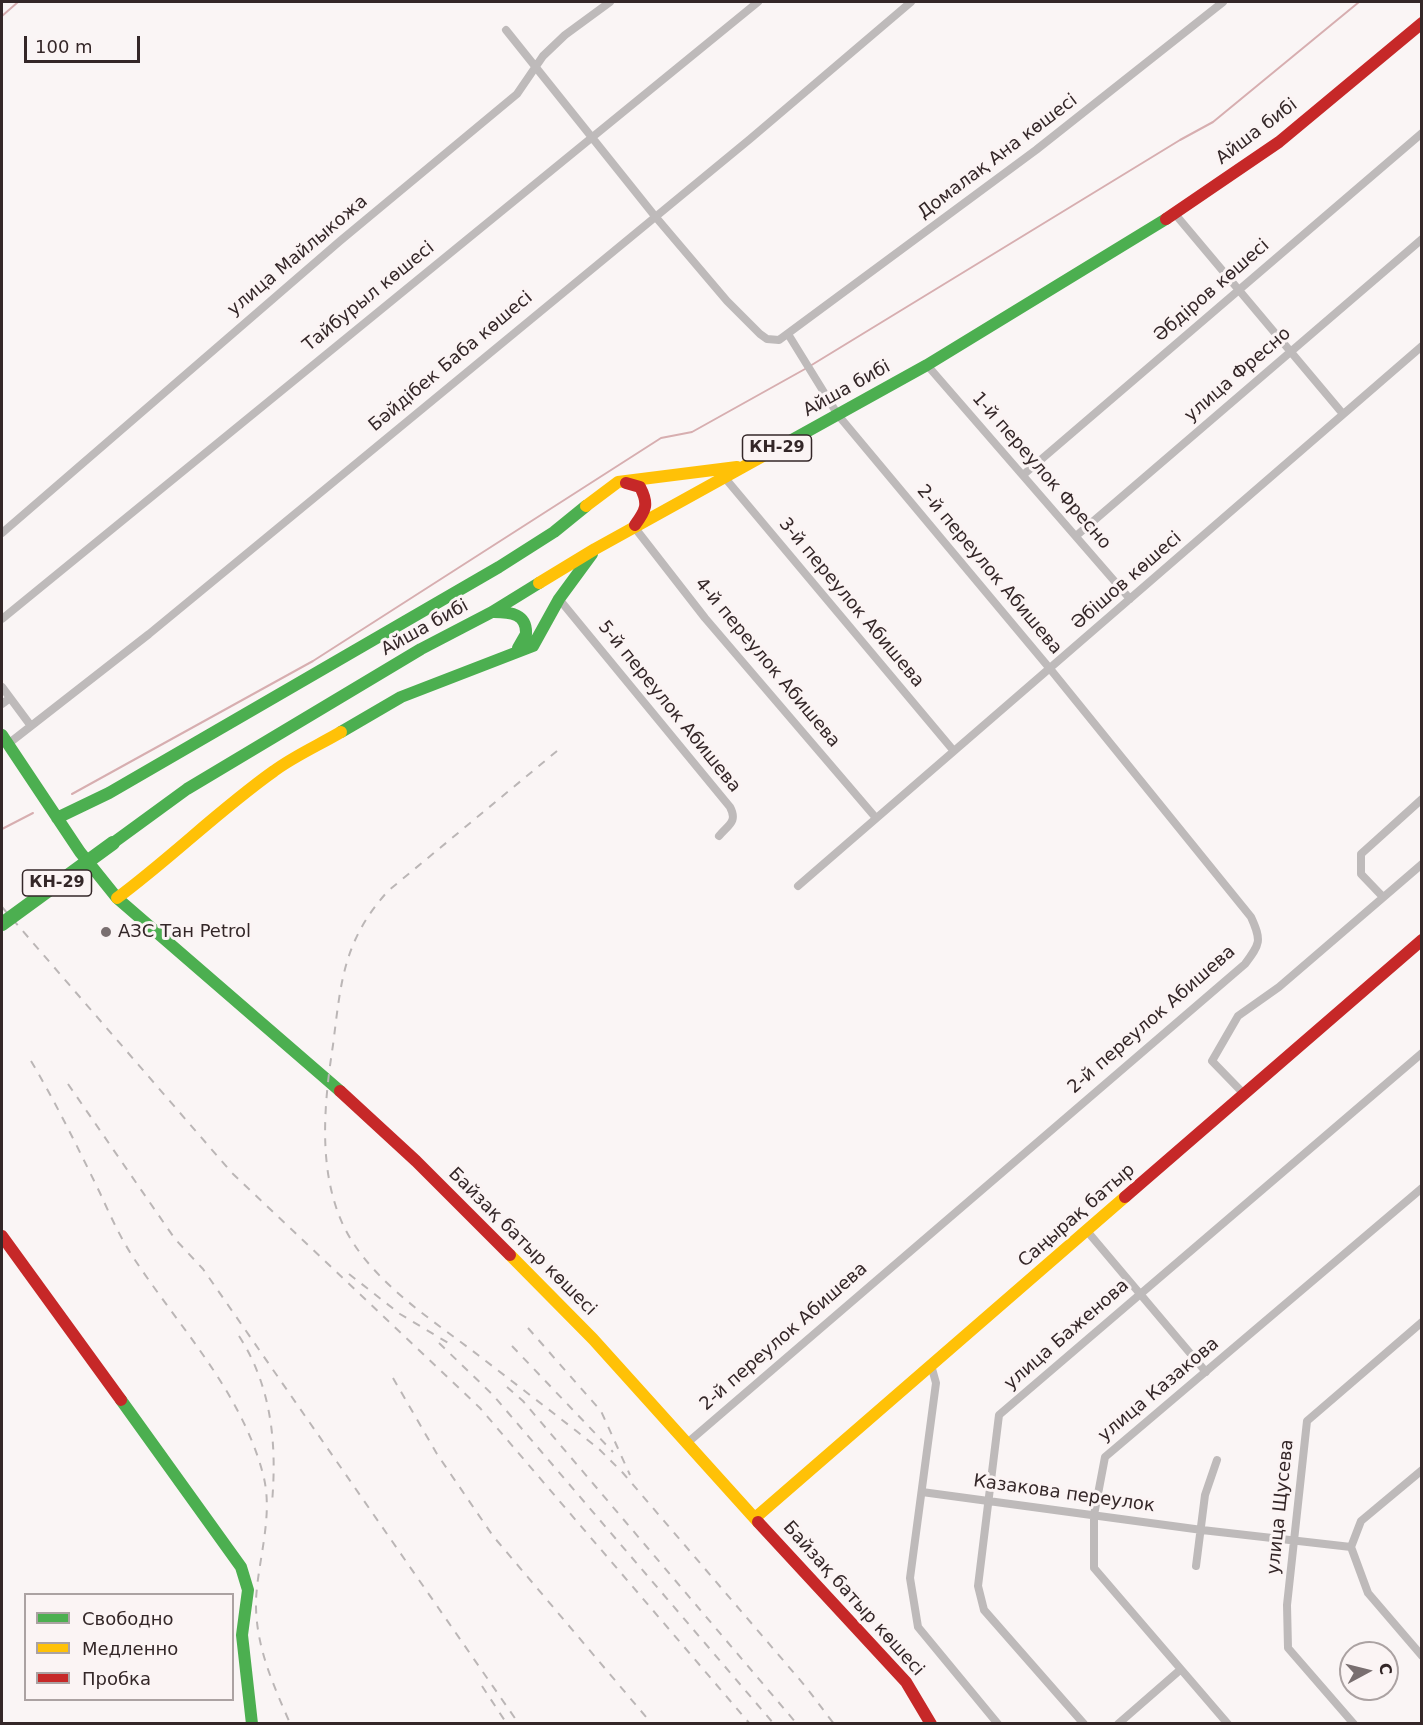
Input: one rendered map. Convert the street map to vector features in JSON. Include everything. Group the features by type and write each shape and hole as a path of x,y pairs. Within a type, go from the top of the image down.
{"main road":[{"name":"Айша бибі","path":"2,924 187,789 421,649 492,612 595,549 927,365 1175,214 1278,142 1422,23"},
{"path":"57,818 140,776 499,567 554,532 618,482 745,466"},
{"path":"618,482 634,483 640,487 647,500 647,509 631,530"},
{"path":"117,898 158,868 193,835 275,770 401,697 533,646 559,599 595,549"},
{"path":"492,612 512,612 519,616 528,631 527,639 520,647 502,659"},
{"name":"Байзақ батыр көшесі","path":"5,739 80,852 117,898 328,1080 416,1161 593,1339 686,1444 906,1682 931,1724"},
{"name":"Саңырақ батыр","path":"755,1518 1422,940"},
{"path":"2,1236 241,1568 248,1590 242,1635 252,1724"}],"street":[{"name":"улица Майлыкожа","path":"2,533 340,241 517,94 543,56 565,35 610,2"},
{"name":"Тайбурыл көшесі","path":"2,619 758,2"},
{"name":"Бәйдібек Баба көшесі","path":"5,739 31,726 149,634 654,215 750,139 911,2"},
{"name":"Домалақ Ана көшесі","path":"789,334 1036,150 1222,2"},
{"path":"506,30 654,215 760,334 774,340 789,334"},
{"name":"Әбдіров көшесі","path":"1023,475 1422,133"},
{"path":"1175,214 1343,414"},
{"name":"улица Фресно","path":"1076,536 1422,239"},
{"name":"2-й переулок Абишева","path":"686,1444 1245,964 1259,942 1251,917 1051,670 838,415 789,334"},
{"name":"Әбішов көшесі","path":"798,886 953,750 1051,670 1422,346"},
{"name":"1-й переулок Фресно","path":"927,365 1130,599"},
{"name":"3-й переулок Абишева","path":"724,478 953,750"},
{"name":"4-й переулок Абишева","path":"631,530 876,818"},
{"name":"5-й переулок Абишева","path":"559,599 730,807 735,815 733,822 719,836"},
{"path":"2,687 31,726"},
{"path":"2,704 10,698"},
{"path":"1383,897 1361,874 1361,854 1422,799"},
{"path":"1244,1094 1212,1060 1238,1016 1279,987 1422,864"},
{"name":"улица Баженова","path":"1084,1724 984,1610 978,1586 999,1415 1422,1053"},
{"name":"улица Казакова","path":"1228,1724 1094,1568 1094,1515 1105,1457 1422,1188"},
{"path":"1087,1231 1142,1293 1206,1372"},
{"name":"улица Щусева","path":"1354,1724 1288,1648 1287,1605 1296,1541 1307,1421 1422,1322"},
{"path":"931,1365 936,1383 910,1578 918,1627 998,1724"},
{"path":"1196,1566 1202,1530 1204,1495 1217,1460"},
{"path":"1422,1470 1361,1521 1351,1547 1368,1593 1422,1656"},
{"name":"Казакова переулок","path":"922,1492 1202,1530 1351,1547"},
{"path":"1118,1724 1180,1670"}],"waterway":[{"path":"2,16 18,2"},
{"path":"810,366 1213,122 1359,2"},
{"path":"72,794 313,661 661,438 692,432 805,369"},
{"path":"2,829 33,813"}],"railway":[{"path":"557,751 388,891 373,909 353,945 342,982 326,1106 325,1147 336,1207 346,1231 360,1252 395,1291 599,1449 623,1473 806,1687 834,1724"},
{"path":"2,907 232,1173 480,1408 750,1724"},
{"path":"31,1061 67,1126 128,1249 224,1387 253,1444 263,1474 267,1505 257,1584 258,1632 271,1677 289,1721"},
{"path":"68,1084 175,1239 203,1269 519,1724"},
{"path":"349,1274 400,1314 450,1344"},
{"path":"528,1328 601,1411 630,1475"},
{"path":"239,1336 259,1375 270,1417 274,1460 272,1503"},
{"path":"439,1343 493,1395 774,1724"},
{"path":"512,1346 613,1452"},
{"path":"393,1378 437,1454 493,1536 652,1724"},
{"path":"507,1387 523,1401 797,1724"},
{"path":"482,1686 507,1724"}],"traffic: fast":[{"path":"781,446 927,365 1166,219"},
{"path":"57,818 109,793 499,567 554,532 586,506"},
{"path":"341,732 401,697 533,646 559,599 592,554"},
{"path":"113,843 187,789 421,649 492,612 539,583"},
{"path":"494,612 512,614 524,622 526,634 518,648"},
{"path":"2,735 80,852 117,898 340,1091"},
{"path":"2,924 113,843"},
{"path":"121,1400 241,1567 248,1590 242,1635 252,1724"}],"traffic: slow":[{"path":"539,583 595,549 781,446"},
{"path":"586,506 618,482 737,467"},
{"path":"117,898 274,771 341,732"},
{"path":"755,1518 1125,1197"},
{"path":"510,1255 593,1339 758,1522"}],"traffic: jam":[{"path":"1166,219 1279,142 1422,23"},
{"path":"626,483 640,487 645,498 644,511 635,525"},
{"path":"1125,1197 1422,940"},
{"path":"340,1091 416,1161 510,1255"},
{"path":"2,1236 121,1400"},
{"path":"758,1522 906,1682 931,1724"}],"place":[{"name":"АЗС Тан Petrol","path":"106,932"}]}
